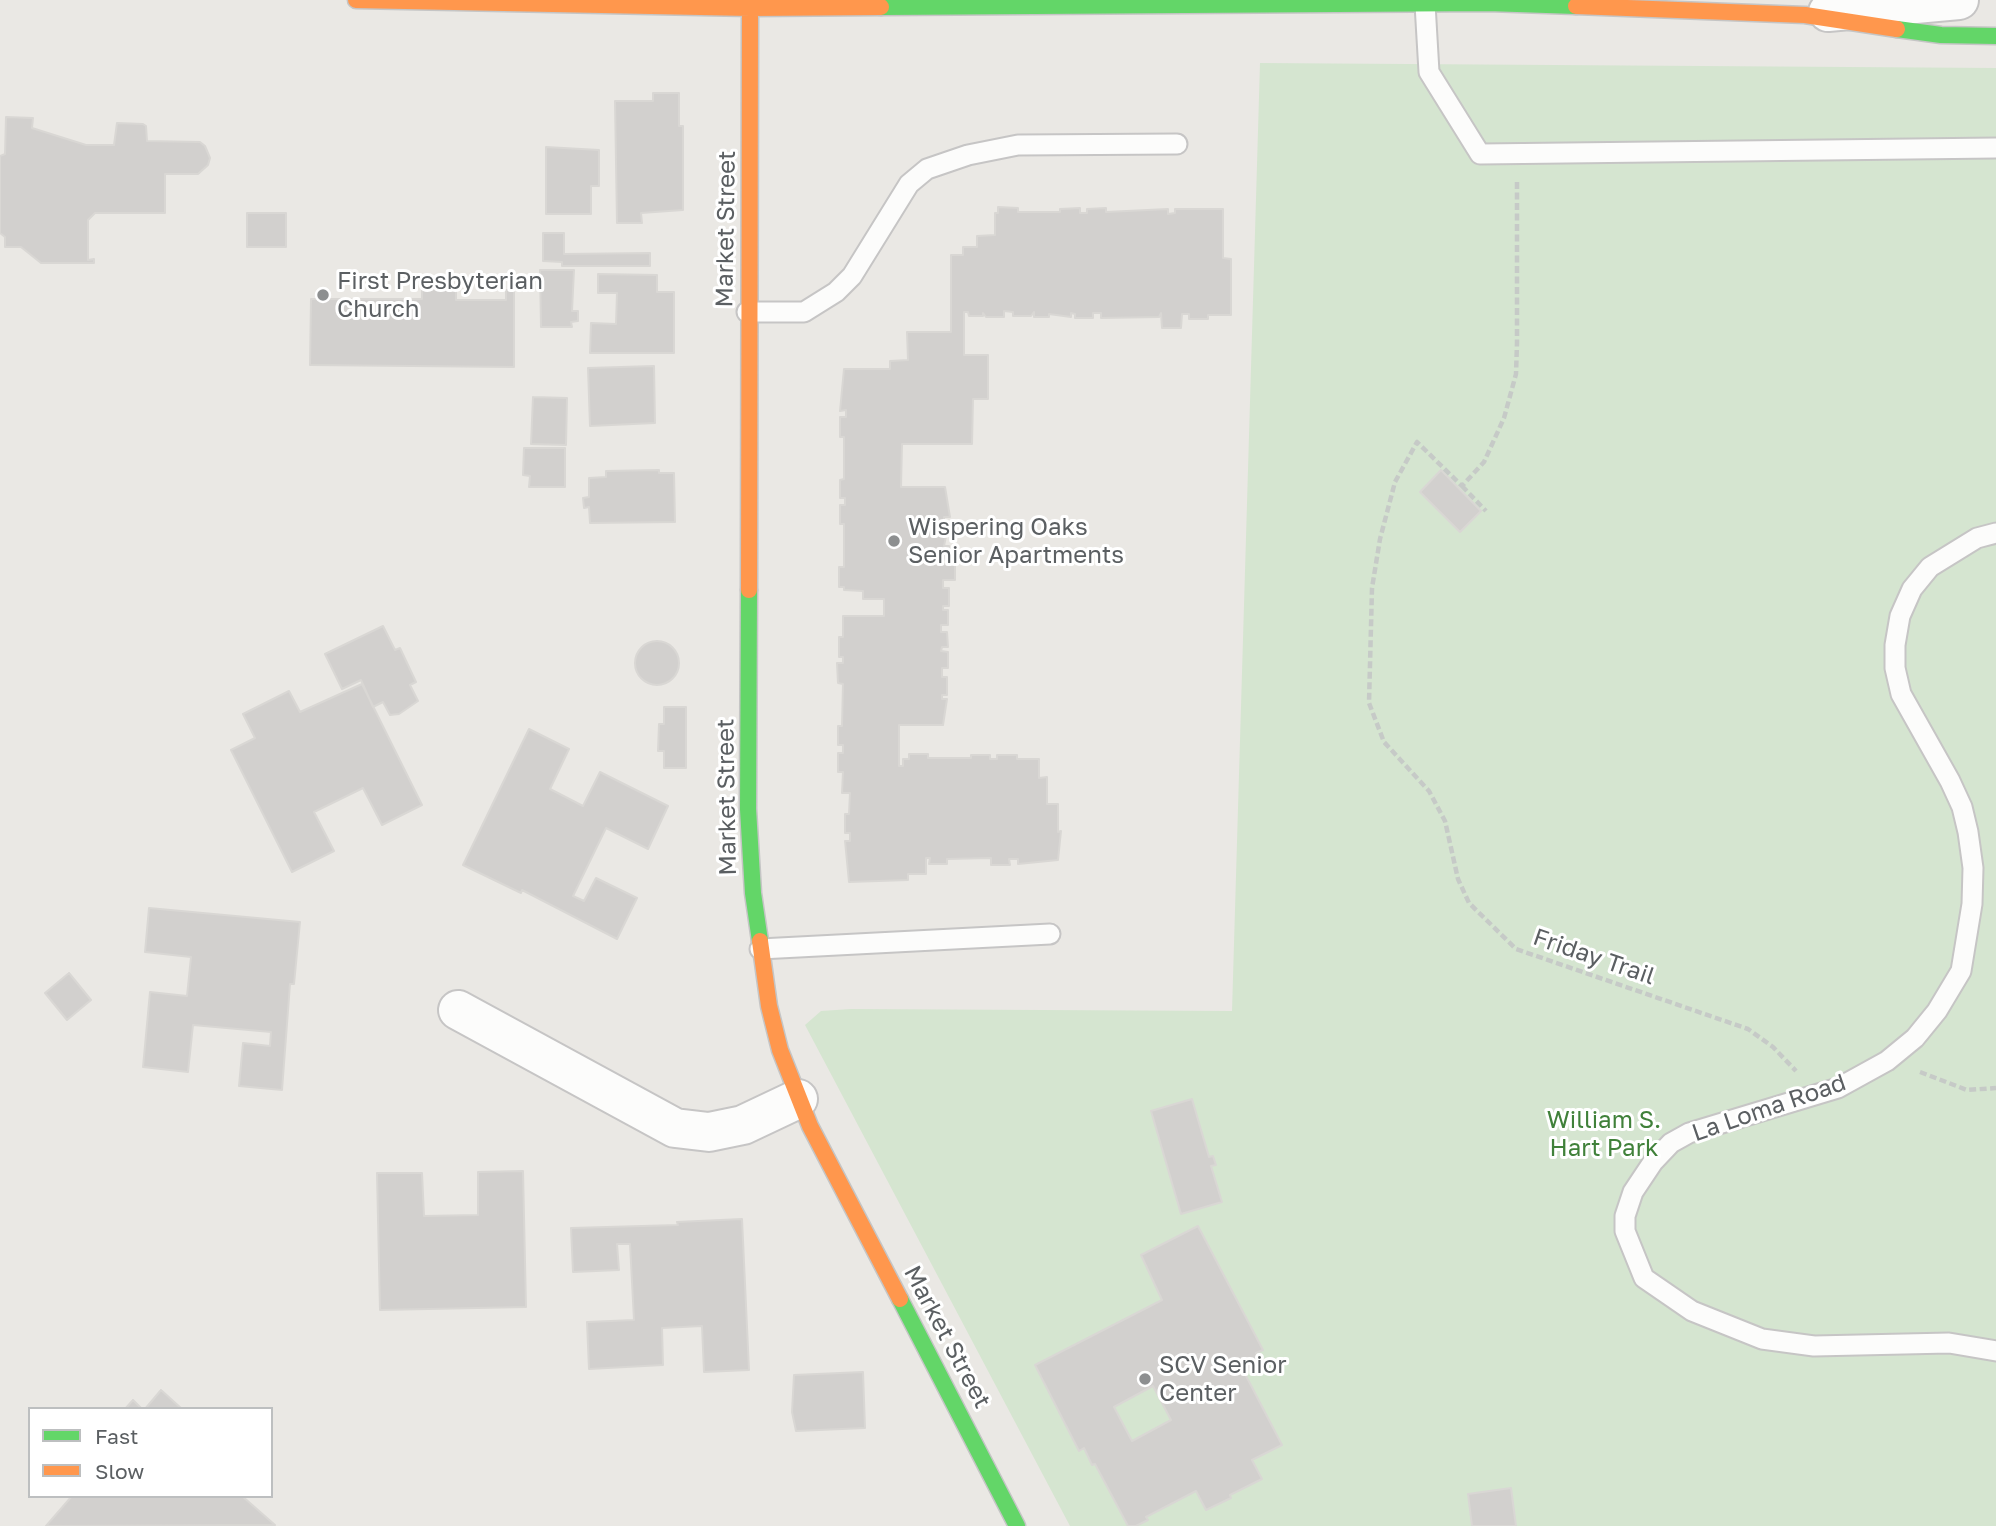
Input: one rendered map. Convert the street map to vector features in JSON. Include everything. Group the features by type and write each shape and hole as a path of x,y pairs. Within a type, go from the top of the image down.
{"street":[{"path":"356,0 750,8 1425,4 1489,1 1805,15 1941,35 1996,36"},
{"path":"1805,15 1959,0"},
{"name":"Market Street","path":"750,8 747,312 748,809 752,893 768,1006 798,1099 1017,1526"},
{"path":"458,1010 675,1128 709,1132 743,1125 798,1099"}],"lane":[{"path":"1425,4 1429,72 1480,155 1996,148"},
{"path":"747,312 804,312 836,292 852,276 909,184 927,169 968,155 1018,145 1177,144"},
{"name":"La Loma Road","path":"1996,533 1977,538 1930,567 1908,598 1900,616 1895,645 1895,668 1901,694 1950,781 1962,807 1968,832 1973,868 1972,904 1961,971 1937,1011 1915,1038 1893,1056 1838,1088 1689,1133 1671,1143 1653,1162 1633,1192 1625,1216 1629,1246 1644,1278 1692,1311 1762,1339 1814,1346 1949,1343 1996,1351"},
{"path":"760,949 1050,934"}],"path":[{"path":"1486,511 1462,486 1484,462 1504,418 1516,374 1517,155"},
{"name":"Friday Trail","path":"1462,486 1417,442 1395,482 1380,539 1369,627 1369,703 1384,742 1429,791 1445,821 1458,879 1469,903 1516,949 1748,1029 1795,1067 1808,1097"},
{"path":"1922,1073 1967,1090 1996,1088"}],"green space":[{"name":"William S. Hart Park","path":"1260,63 1996,68 1996,1526 1070,1526 805,1025 821,1011 851,1009 1232,1011"}],"building":[{"path":"653,93 679,93 679,126 683,126 683,210 641,213 642,223 617,223 615,101 653,101"},
{"path":"6,117 33,118 32,128 86,145 114,145 117,123 143,124 146,126 147,141 200,142 205,146 210,158 208,165 198,174 165,174 165,213 95,213 88,220 88,260 94,259 94,263 41,263 21,247 5,247 5,237 0,233 0,156 5,154"},
{"path":"546,147 599,150 599,186 591,186 591,214 546,214"},
{"name":"Wispering Oaks Senior Apartments","path":"998,207 1018,208 1018,212 1060,212 1060,209 1080,208 1080,213 1087,213 1087,209 1106,208 1106,212 1168,209 1168,214 1175,213 1175,209 1223,209 1223,258 1231,259 1231,315 1208,315 1208,319 1189,319 1189,314 1182,314 1181,328 1162,328 1161,313 1159,317 1101,318 1101,313 1093,313 1093,318 1075,318 1075,314 1071,313 1071,317 1049,314 1049,317 1034,317 1034,312 1031,316 1013,316 1013,312 1004,311 1004,317 986,317 983,313 983,316 969,316 968,312 964,312 964,355 988,355 988,399 973,399 972,444 902,444 901,487 945,487 950,517 944,517 944,522 949,522 944,546 949,546 948,559 943,560 943,564 955,563 955,580 943,580 943,588 949,588 949,606 943,606 943,610 948,610 948,625 941,625 941,632 947,632 948,647 942,647 941,651 948,652 948,668 942,668 942,677 947,677 947,695 942,695 942,699 947,699 943,725 899,725 899,766 903,766 903,759 909,759 909,754 928,754 928,758 990,755 990,759 997,759 997,755 1017,755 1017,759 1039,759 1039,778 1047,777 1047,804 1058,804 1058,832 1061,831 1058,860 1018,864 1018,859 1009,859 1010,865 991,865 991,858 947,859 947,864 929,864 930,858 926,858 926,874 908,874 908,880 849,882 845,841 850,841 850,833 845,833 845,814 849,814 850,793 842,793 843,772 838,772 838,753 843,753 843,745 838,745 838,726 842,726 843,684 838,683 837,663 843,663 843,657 839,657 839,637 843,637 843,616 884,616 884,599 863,599 863,591 844,590 844,587 839,587 839,567 844,567 844,524 840,524 840,505 845,505 845,498 840,498 840,480 844,479 844,437 840,437 840,417 846,417 846,410 840,411 844,369 890,369 890,361 908,360 907,332 951,332 951,255 963,255 963,247 977,247 977,236 995,235 995,213 998,213"},
{"path":"247,213 286,213 286,247 247,247"},
{"path":"543,233 564,233 564,254 650,253 650,266 562,266 562,262 543,261"},
{"path":"540,270 574,270 572,311 578,311 578,321 571,322 572,327 541,327"},
{"path":"598,274 657,275 657,292 674,292 674,353 590,353 591,323 616,324 617,293 598,293"},
{"path":"422,285 456,285 456,300 506,300 506,290 514,290 514,367 310,365 311,299 422,299"},
{"path":"654,366 655,423 590,426 588,368"},
{"path":"533,397 567,398 566,445 531,444"},
{"path":"524,448 565,448 565,487 529,487 530,476 523,475"},
{"path":"659,470 659,473 674,473 675,522 590,523 589,507 584,508 583,498 589,497 589,478 606,477 606,471"},
{"path":"1441,470 1481,511 1460,532 1420,492"},
{"path":"383,626 395,650 400,648 416,682 410,685 418,701 399,714 390,715 383,702 373,707 361,680 342,689 325,654"},
{"path":"657,641 673,647 679,663 673,679 657,685 641,679 635,663 641,647"},
{"path":"362,684 422,805 382,825 363,788 314,812 334,851 292,872 231,750 255,738 243,714 289,691 300,712"},
{"path":"664,707 686,707 686,768 664,768 664,751 658,751 659,724 664,724"},
{"path":"529,729 569,749 550,789 583,806 600,772 668,806 648,849 606,828 573,896 584,901 596,878 637,898 617,939 522,890 521,893 463,865"},
{"path":"149,908 300,922 294,984 290,984 282,1090 239,1086 243,1043 270,1046 271,1032 193,1025 188,1072 143,1067 150,992 187,996 191,957 145,952"},
{"path":"69,973 91,1000 67,1020 45,993"},
{"path":"1192,1099 1209,1157 1213,1156 1216,1165 1211,1166 1222,1202 1181,1214 1151,1111"},
{"path":"523,1171 526,1307 380,1310 377,1173 422,1173 424,1216 478,1215 478,1172"},
{"path":"742,1219 749,1370 704,1372 702,1326 662,1328 663,1365 589,1369 587,1322 634,1320 630,1244 617,1244 619,1270 573,1272 571,1228 678,1225 677,1222"},
{"name":"SCV Senior Center","path":"1198,1226 1263,1350 1256,1353 1261,1363 1244,1372 1282,1445 1252,1460 1262,1479 1230,1495 1231,1498 1206,1510 1196,1491 1146,1517 1148,1520 1136,1526 1128,1526 1095,1464 1092,1465 1084,1448 1079,1451 1035,1365 1162,1300 1141,1255","holes":["1153,1386 1171,1420 1132,1441 1114,1407"]},
{"path":"863,1372 865,1428 796,1431 792,1412 794,1375"},
{"path":"161,1390 180,1407 147,1407"},
{"path":"133,1400 140,1407 127,1407"},
{"path":"1511,1488 1516,1526 1472,1526 1468,1494"},
{"path":"70,1498 244,1498 275,1525 46,1526"}],"traffic: fast":[{"path":"881,7 1488,3 1576,6"},
{"path":"1897,29 1941,35 1996,36"},
{"path":"749,590 748,809 753,893 760,941"},
{"path":"900,1299 1017,1526"}],"traffic: slow":[{"path":"356,0 750,8 881,7"},
{"path":"1576,6 1805,15 1897,29"},
{"path":"749,590 750,8"},
{"path":"760,941 769,1006 780,1050 810,1126 900,1299"}],"place":[{"name":"First Presbyterian Church","path":"323,295"},
{"name":"Wispering Oaks Senior Apartments","path":"894,541"},
{"name":"SCV Senior Center","path":"1145,1379"}]}
